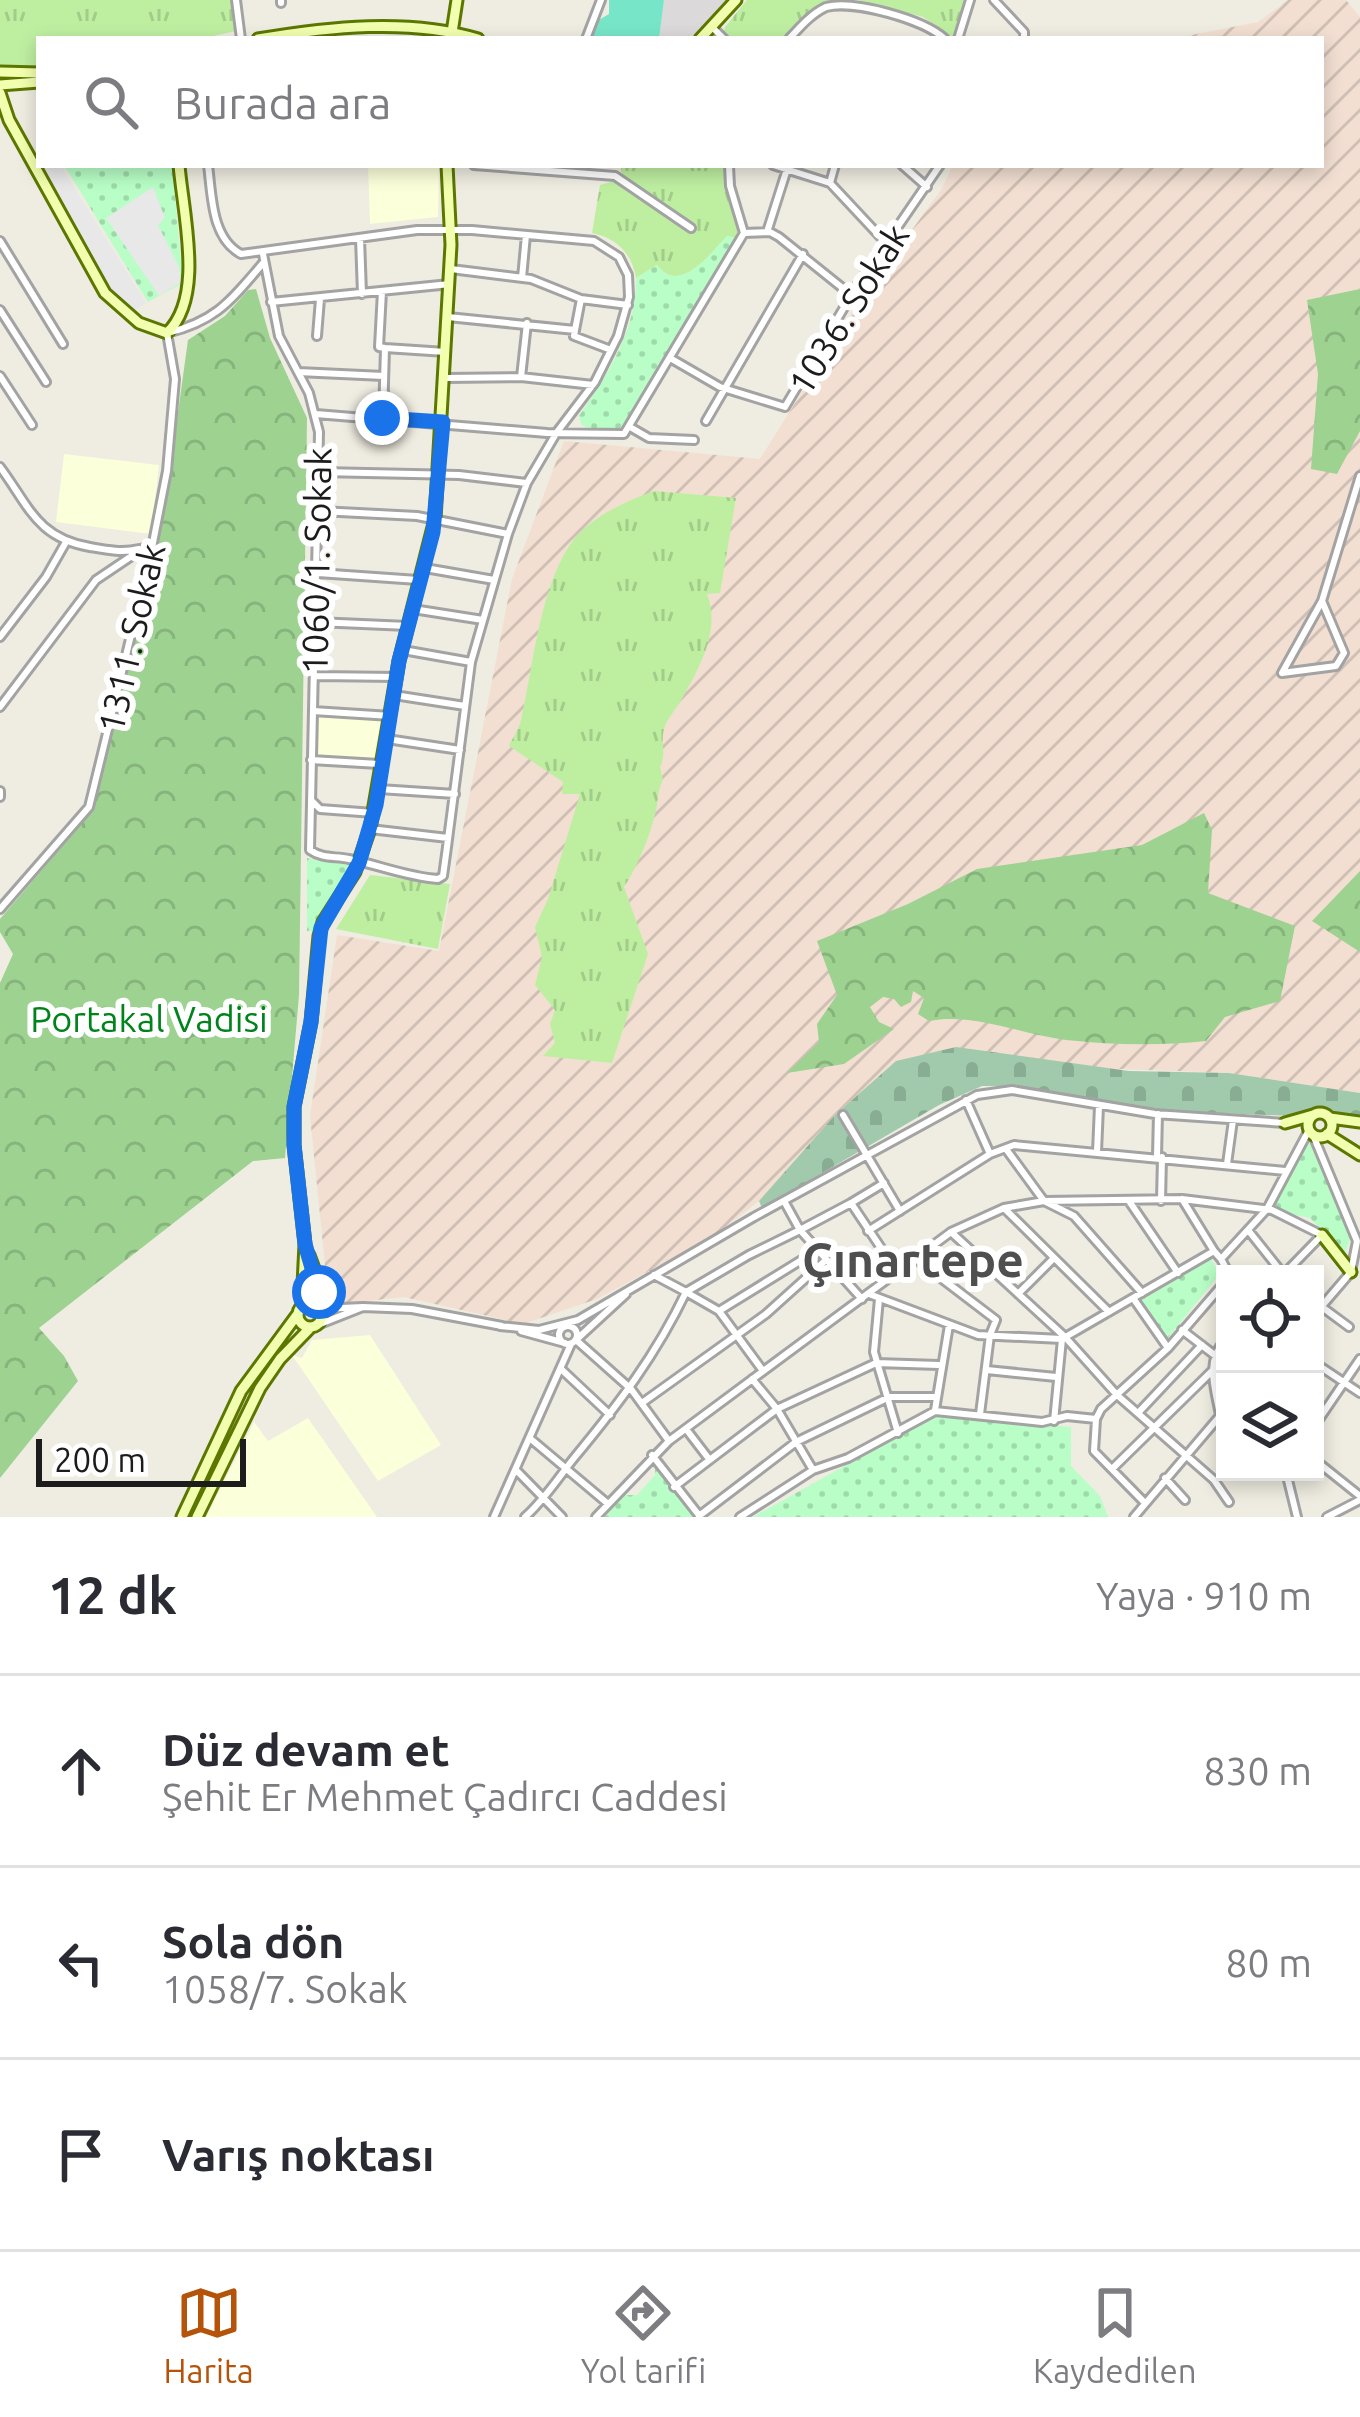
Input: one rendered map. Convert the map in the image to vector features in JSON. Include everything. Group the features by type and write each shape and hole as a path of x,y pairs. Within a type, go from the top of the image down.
{"main road":[{"path":"284,36 362,27 451,36 458,0"},
{"path":"704,36 736,0"},
{"path":"0,72 36,77"},
{"path":"36,78 0,89 4,118 105,293 139,323 167,333 187,304 190,284 179,168"},
{"path":"312,1327 299,1322 305,1244 294,1107 311,1022 319,936 359,863 370,830 402,650 435,519 450,269 448,168"},
{"path":"1285,1123 1320,1112 1360,1122"},
{"path":"1310,1131 1313,1114"},
{"path":"1328,1134 1330,1118"},
{"path":"1285,1123 1328,1134 1360,1155"},
{"path":"1322,1235 1352,1272"},
{"path":"197,1517 260,1388 280,1359 321,1321 316,1274 305,1244"},
{"path":"182,1517 241,1391 300,1310 319,1307"}],"street":[{"path":"236,0 241,36"},
{"path":"959,36 970,0"},
{"path":"587,36 597,1"},
{"path":"792,36 821,9 853,1 924,24 941,36"},
{"path":"996,1 1024,36"},
{"path":"713,28 721,36"},
{"path":"208,168 214,214 225,240 241,254 264,258 360,238 449,230 594,241 608,247 628,275 628,305 611,350 527,483 508,534 471,662 441,878 359,863"},
{"path":"512,168 615,176 691,228"},
{"path":"316,414 624,434 744,233 729,168"},
{"path":"783,168 830,183 887,244"},
{"path":"830,183 834,168"},
{"path":"905,168 927,187"},
{"name":"1036. Sokak","path":"670,358 725,389 785,407 855,289 938,168"},
{"path":"767,232 787,169"},
{"path":"744,233 767,232 803,254 844,290 855,289"},
{"path":"522,278 526,235"},
{"path":"360,238 362,294"},
{"path":"0,242 62,344"},
{"path":"706,421 803,254"},
{"path":"167,333 214,316 264,258"},
{"name":"1060/1. Sokak","path":"264,258 279,336 316,414 320,511 309,844 315,855 359,863"},
{"path":"450,269 522,278 581,299 628,305"},
{"path":"271,302 449,284"},
{"path":"382,291 379,347 446,352"},
{"path":"317,335 320,299"},
{"path":"581,299 574,336 611,350"},
{"path":"0,310 46,382"},
{"path":"448,317 575,330"},
{"path":"521,377 527,322"},
{"name":"1311. Sokak","path":"0,909 89,807 166,471 175,379 167,333"},
{"path":"382,418 385,348"},
{"path":"298,372 384,376"},
{"path":"0,376 32,425"},
{"path":"445,378 521,377 593,385"},
{"path":"630,427 649,438 694,440"},
{"path":"0,466 39,525 66,542 114,551 145,547"},
{"path":"320,472 527,483"},
{"path":"1322,601 1344,653 1336,666 1282,673 1322,601 1360,476"},
{"path":"320,511 435,519 508,534"},
{"path":"0,707 96,580 154,537"},
{"path":"0,637 66,542"},
{"path":"318,573 494,580"},
{"path":"413,609 483,620"},
{"path":"316,622 408,626"},
{"path":"402,650 471,662"},
{"path":"315,676 397,677"},
{"path":"394,695 465,706"},
{"path":"313,711 391,716"},
{"path":"387,740 460,750"},
{"path":"311,760 383,764"},
{"path":"379,789 455,794"},
{"path":"312,801 320,809 374,813"},
{"path":"370,830 448,838"},
{"path":"500,1326 539,1330 565,1326 966,1100 1012,1090 1158,1114 1285,1123"},
{"path":"966,1100 990,1154"},
{"path":"1097,1152 1099,1106"},
{"path":"1158,1114 1161,1201"},
{"path":"843,1115 900,1210"},
{"path":"1226,1164 1233,1119"},
{"path":"1221,1259 1267,1209 1310,1131"},
{"path":"1310,1131 1358,1240 1352,1272 1324,1304"},
{"path":"868,1231 990,1154 1014,1145 1285,1172"},
{"path":"1006,1149 1045,1201 1074,1216 1142,1293"},
{"path":"525,1517 631,1389 663,1341 686,1292 884,1183"},
{"path":"1182,1199 1224,1265"},
{"path":"596,1517 652,1455 752,1378 951,1232 1004,1208 1045,1201 1182,1199 1267,1209 1322,1235 1293,1265"},
{"path":"1129,1200 1178,1273"},
{"path":"784,1201 816,1250 866,1296 990,1335 1063,1338 1214,1251"},
{"path":"850,1203 896,1272"},
{"path":"1004,1208 1109,1312"},
{"path":"1247,1230 1276,1265"},
{"path":"951,1232 1117,1395 1214,1480 1229,1502"},
{"path":"718,1311 816,1250"},
{"path":"1018,1294 1054,1258"},
{"path":"916,1259 996,1320 980,1414"},
{"path":"642,1403 766,1314 826,1260"},
{"path":"654,1275 718,1311 763,1371"},
{"path":"570,1342 638,1284"},
{"path":"1144,1502 1094,1451 1096,1419 1216,1292"},
{"path":"1133,1298 1168,1348"},
{"path":"879,1299 876,1363 898,1433"},
{"path":"319,1307 412,1309 570,1342"},
{"path":"312,1327 363,1307"},
{"path":"1324,1314 1349,1327"},
{"path":"934,1411 949,1325"},
{"path":"494,1517 561,1369 575,1329 565,1326"},
{"path":"565,1326 559,1336 631,1389 669,1442"},
{"path":"1182,1330 1214,1353"},
{"path":"1054,1421 1063,1338"},
{"path":"1138,1413 1202,1345"},
{"path":"1216,1351 1212,1371 1216,1386"},
{"path":"1324,1412 1360,1359"},
{"path":"674,1487 777,1409 876,1363 939,1365"},
{"path":"561,1369 610,1415"},
{"path":"988,1370 1056,1377"},
{"path":"1324,1370 1360,1393"},
{"path":"1112,1469 1212,1371"},
{"path":"752,1378 777,1409 813,1470"},
{"path":"652,1455 700,1516 796,1442 889,1397 935,1397"},
{"path":"740,1517 813,1470 898,1433 934,1411 1054,1421 1067,1416 1096,1419"},
{"path":"1134,1517 1216,1421"},
{"path":"686,1429 709,1460"},
{"path":"531,1440 607,1503"},
{"path":"1324,1468 1360,1498 1327,1517"},
{"path":"517,1470 562,1517"},
{"path":"1165,1478 1185,1500"},
{"path":"1288,1481 1298,1517"}],"shaded area":[{"path":"664,0 726,0 694,36 659,36"},
{"path":"1288,0 1346,0 1360,17 1360,1093 1229,1073 896,1061 835,1115 759,1201 710,1238 597,1299 523,1324 404,1297 329,1305 310,1116 337,935 439,951 512,579 564,441 760,459 853,311 941,190 952,168 1324,168 1324,36 1186,36 1258,22"},
{"path":"41,168 62,168 146,303 133,311 107,286"},
{"path":"368,168 439,168 438,217 370,224"},
{"path":"153,187 165,218 158,225 179,267 181,282 159,296 106,218"},
{"path":"64,454 159,465 151,534 56,522"},
{"path":"315,714 386,718 380,761 315,757"},
{"path":"370,1335 441,1445 378,1481 292,1355 302,1358 312,1340"},
{"path":"308,1418 377,1517 206,1517 254,1422 268,1441"}],"green space":[{"path":"0,0 231,0 236,31 214,36 36,36 36,68 0,66"},
{"path":"609,0 664,0 659,36 592,36 597,21 609,14"},
{"path":"747,0 833,0 810,10 785,36 728,36 725,27"},
{"path":"858,0 969,0 957,36 923,17"},
{"path":"66,168 172,168 183,283 148,302"},
{"path":"621,168 723,168 738,229 736,238 727,236 685,274 675,276 657,265 636,278 622,248 592,233 600,185 622,179"},
{"path":"727,236 736,238 627,425 610,432 582,426 579,416 626,334 636,278 657,265 675,276 685,274"},
{"name":"Portakal Vadisi","path":"256,289 270,338 307,418 299,995 285,1158 253,1161 39,1328 78,1381 0,1478 0,983 13,954 0,932 0,919 88,816 171,463 188,340 225,316 248,290"},
{"path":"1360,289 1360,431 1337,474 1311,469 1318,374 1307,300"},
{"path":"654,491 736,498 720,593 707,594 709,637 693,679 665,726 663,780 654,819 624,887 648,954 612,1063 543,1056 555,1043 550,1024 555,1010 535,985 542,957 535,927 580,794 562,794 563,782 509,746 521,720 542,617 559,564 587,526"},
{"path":"1204,813 1212,830 1208,893 1295,926 1280,1001 1225,1017 1206,1041 1119,1044 1066,1040 963,1019 929,1021 918,1014 924,998 913,991 911,1002 901,1007 883,997 870,1007 879,1022 894,1029 844,1064 787,1073 819,1042 817,1024 837,995 817,941 908,904 977,869 1142,845"},
{"path":"307,858 354,864 313,931 307,931"},
{"path":"1360,871 1360,952 1312,921"},
{"path":"370,875 450,884 438,949 336,929"},
{"path":"956,1047 1129,1071 1229,1073 1360,1093 1360,1116 1313,1111 1292,1116 1147,1110 1016,1086 982,1086 939,1105 762,1208 759,1201 835,1115 896,1061"},
{"path":"1308,1139 1351,1237 1344,1255 1310,1218 1272,1210"},
{"path":"1211,1258 1216,1279 1167,1339 1140,1300"},
{"path":"936,1415 1071,1427 1071,1466 1100,1496 1108,1517 753,1517"},
{"path":"655,1464 699,1517 604,1517 625,1495 637,1495 655,1475"}],"district":[{"name":"Çınartepe","path":"913,1259"}],"route":[{"path":"319,1292 305,1244 294,1145 296,1094 311,1022 319,936 355,872 370,830 399,661 433,532 442,440 443,422 382,418"}]}
